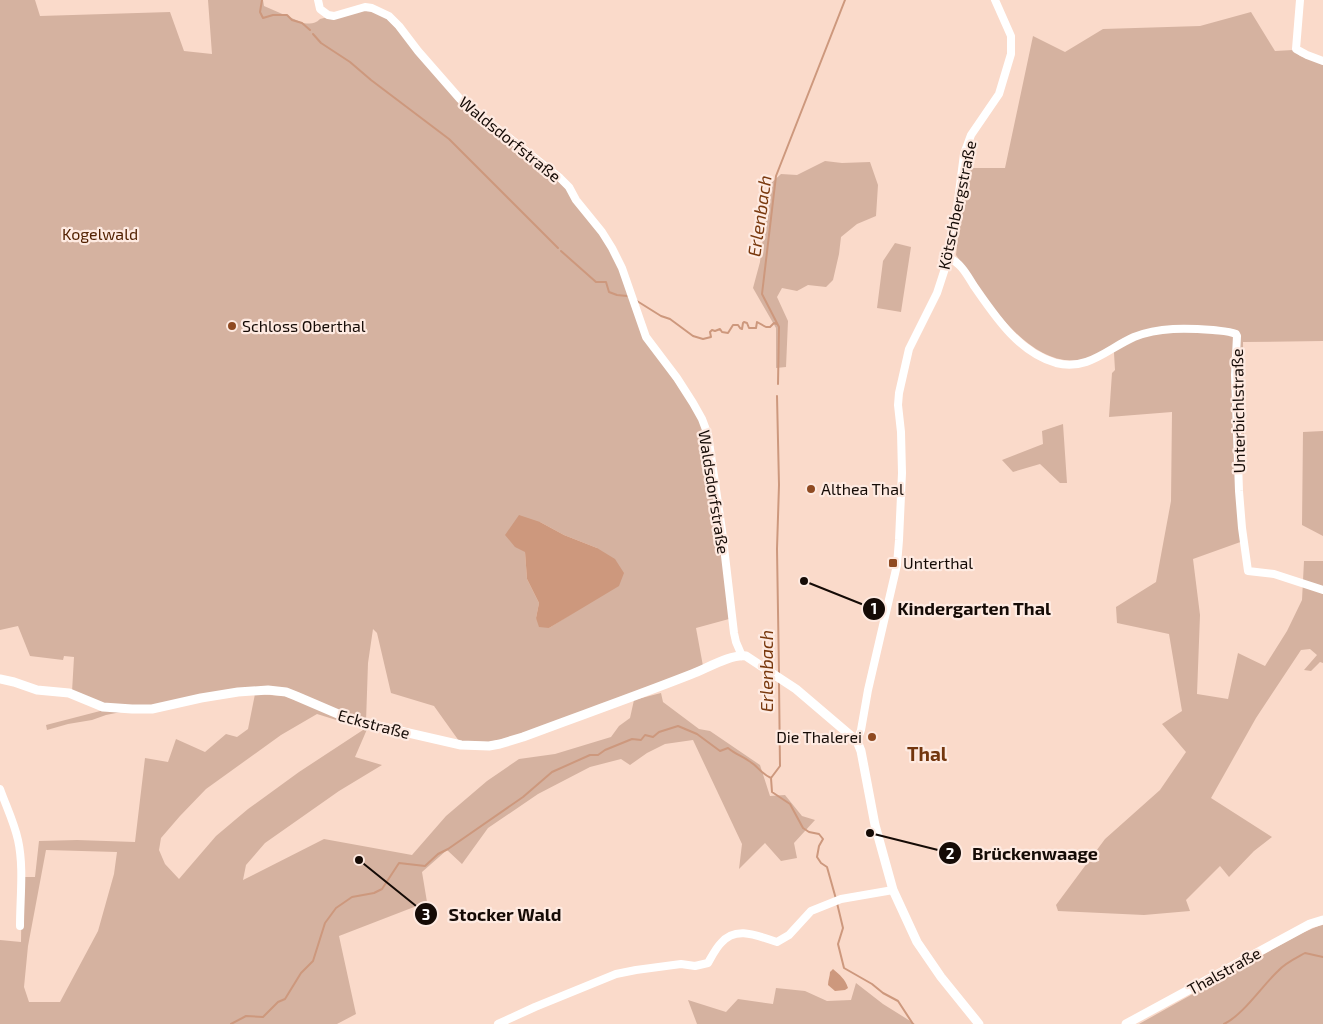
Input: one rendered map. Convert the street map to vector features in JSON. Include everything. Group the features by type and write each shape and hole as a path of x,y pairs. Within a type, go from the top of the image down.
{"street":[{"name":"Waldsdorfstraße","path":"318,0 320,9 328,15 334,16 365,7 390,16 460,98 569,187 576,200 602,232 622,268 646,337 702,418 708,435 722,530 734,633 742,656"},
{"name":"Kötschbergstraße","path":"857,741 897,565 902,473 899,393 909,349 937,293 952,247 964,154 971,135 999,94 1011,54 1011,36 995,0"},
{"path":"1300,0 1296,49 1323,60"},
{"name":"Unterbichlstraße","path":"949,258 959,264 998,320 1014,337 1032,351 1055,362 1075,364 1091,361 1136,337 1168,329 1206,330 1237,334 1235,375 1239,491 1248,572 1274,574 1323,590"},
{"path":"742,656 750,659 796,689 857,741 861,751 875,825 893,890 917,942 941,977 979,1024"},
{"name":"Eckstraße","path":"0,679 37,690 69,694 103,707 132,709 152,709 238,692 268,690 286,692 343,717 362,723 454,744 489,746 517,739 694,674 724,660 742,656"},
{"path":"0,789 10,814 19,847 21,871 20,926"},
{"path":"498,1024 616,974 681,964 695,966 708,963 721,942 733,933 748,933 777,942 789,935 811,912 832,902 893,890"},
{"name":"Thalstraße","path":"1126,1024 1310,924 1323,920"}],"green space":[{"name":"Kogelwald","path":"0,0 35,0 40,16 170,12 184,51 212,54 208,0 263,0 264,6 303,23 313,23 320,19 365,8 387,17 431,70 558,178 611,249 621,269 643,337 692,405 700,420 705,436 720,529 729,619 696,628 703,666 522,735 489,742 459,741 434,706 391,693 377,633 373,629 368,663 366,722 270,689 155,707 104,705 72,692 74,657 64,656 63,660 30,656 18,626 0,630","holes":["540,522 564,535 597,548 576,611 549,628 536,618 539,603 527,579 525,552"]},
{"path":"1251,12 1275,51 1293,50 1300,56 1323,63 1323,341 1243,342 1244,435 1242,437 1242,490 1246,540 1193,559 1200,615 1197,694 1228,699 1238,653 1265,666 1287,631 1302,600 1304,561 1323,561 1323,663 1320,662 1311,671 1304,670 1317,655 1310,649 1301,650 1256,718 1211,798 1272,837 1254,851 1229,877 1220,866 1186,900 1190,911 1144,915 1058,911 1056,905 1105,839 1160,790 1186,752 1162,724 1182,711 1169,634 1117,623 1116,607 1156,582 1171,501 1172,412 1109,417 1112,373 1115,370 1114,353 1111,347 1096,355 1080,360 1060,359 1042,352 1024,340 992,307 956,255 965,168 1005,168 1033,36 1065,52 1103,29 1200,26"},
{"path":"825,161 842,163 870,162 878,185 876,216 857,224 841,237 833,280 826,287 808,285 797,291 782,288 777,297 788,321 786,367 776,368 776,328 753,288 760,262 769,185 781,174 797,175"},
{"path":"895,243 911,247 901,312 877,308 883,261"},
{"path":"1063,424 1067,483 1060,483 1040,464 1013,472 1002,460 1043,444 1042,431"},
{"path":"1323,431 1323,536 1302,525 1303,432"},
{"path":"661,693 663,702 699,729 710,731 760,765 770,796 785,795 802,816 815,820 794,843 797,858 781,861 765,843 739,869 742,844 693,740 665,744 647,753 630,765 621,759 590,767 538,794 488,828 462,864 447,850 422,872 427,902 339,936 356,1014 337,1024 0,1024 0,940 21,942 22,877 35,877 39,841 135,842 145,758 168,762 176,739 205,752 226,734 237,737 248,729 255,694 285,696 368,727 355,757 382,765 339,791 265,843 246,865 243,880 324,839 412,855 446,816 487,781 519,759 555,754 611,737 619,726 630,718 634,700","holes":["317,714 362,728 363,730 299,772 248,809 216,836 179,879 165,864 159,850 161,838 206,789 281,735","46,850 117,852 114,874 98,931 60,1002 29,1002 24,987 28,946"]},
{"path":"104,710 121,712 47,730 46,725"},
{"path":"1323,924 1323,1024 1139,1024 1302,933"},
{"path":"856,983 883,1004 915,1024 697,1024 688,1000 726,1012 738,999 773,1004 776,988 805,991 827,1001 851,1000"}],"shaded area":[{"path":"519,515 540,522 564,535 597,548 615,559 624,573 619,586 549,628 539,627 536,618 539,603 527,579 525,552 515,547 505,535"},
{"path":"833,969 844,980 848,988 835,991 828,985 830,972"}],"waterway":[{"path":"262,0 260,12 263,18 273,15 287,15 310,30"},
{"name":"Erlenbach","path":"778,384 779,327 762,294 776,176 845,0"},
{"path":"313,34 321,43 350,62 449,139 558,248"},
{"path":"561,251 596,282 606,282 609,292 627,296"},
{"path":"637,301 661,316 670,319 693,336 703,339 711,337 710,332 712,330 720,329 722,332 728,333 733,325 738,325 742,329 744,322 747,323 749,328 756,328 757,322 766,327 770,327 774,323 777,324"},
{"name":"Erlenbach","path":"777,396 779,673"},
{"name":"Erlenbach","path":"779,683 780,766 771,778 772,792 790,804 803,828 809,832 819,834 823,839 819,846 817,857 827,867 836,899"},
{"path":"231,1024 246,1016 263,1017 278,1002 285,999 301,973 313,961 325,923 336,908 352,897 374,893 382,889 399,863 425,866 438,854 523,797 552,772 590,755 598,755 605,750 632,739 641,740 645,735 653,737 659,732 678,726 697,734 720,751 728,748 771,778"},
{"name":"Erlenbach","path":"837,903 843,928 838,944 844,968 898,1001 913,1024"},
{"name":"Erlenbach","path":"1224,1024 1238,1014 1287,963 1305,953 1323,957"}],"place":[{"name":"Schloss Oberthal","path":"232,326"},
{"name":"Althea Thal","path":"811,489"},
{"name":"Unterthal","path":"893,563"},
{"name":"Kindergarten Thal","path":"804,581"},
{"name":"Die Thalerei","path":"872,737"},
{"name":"Brückenwaage","path":"870,833"},
{"name":"Stocker Wald","path":"359,860"}],"district":[{"name":"Thal","path":"927,754"}]}
